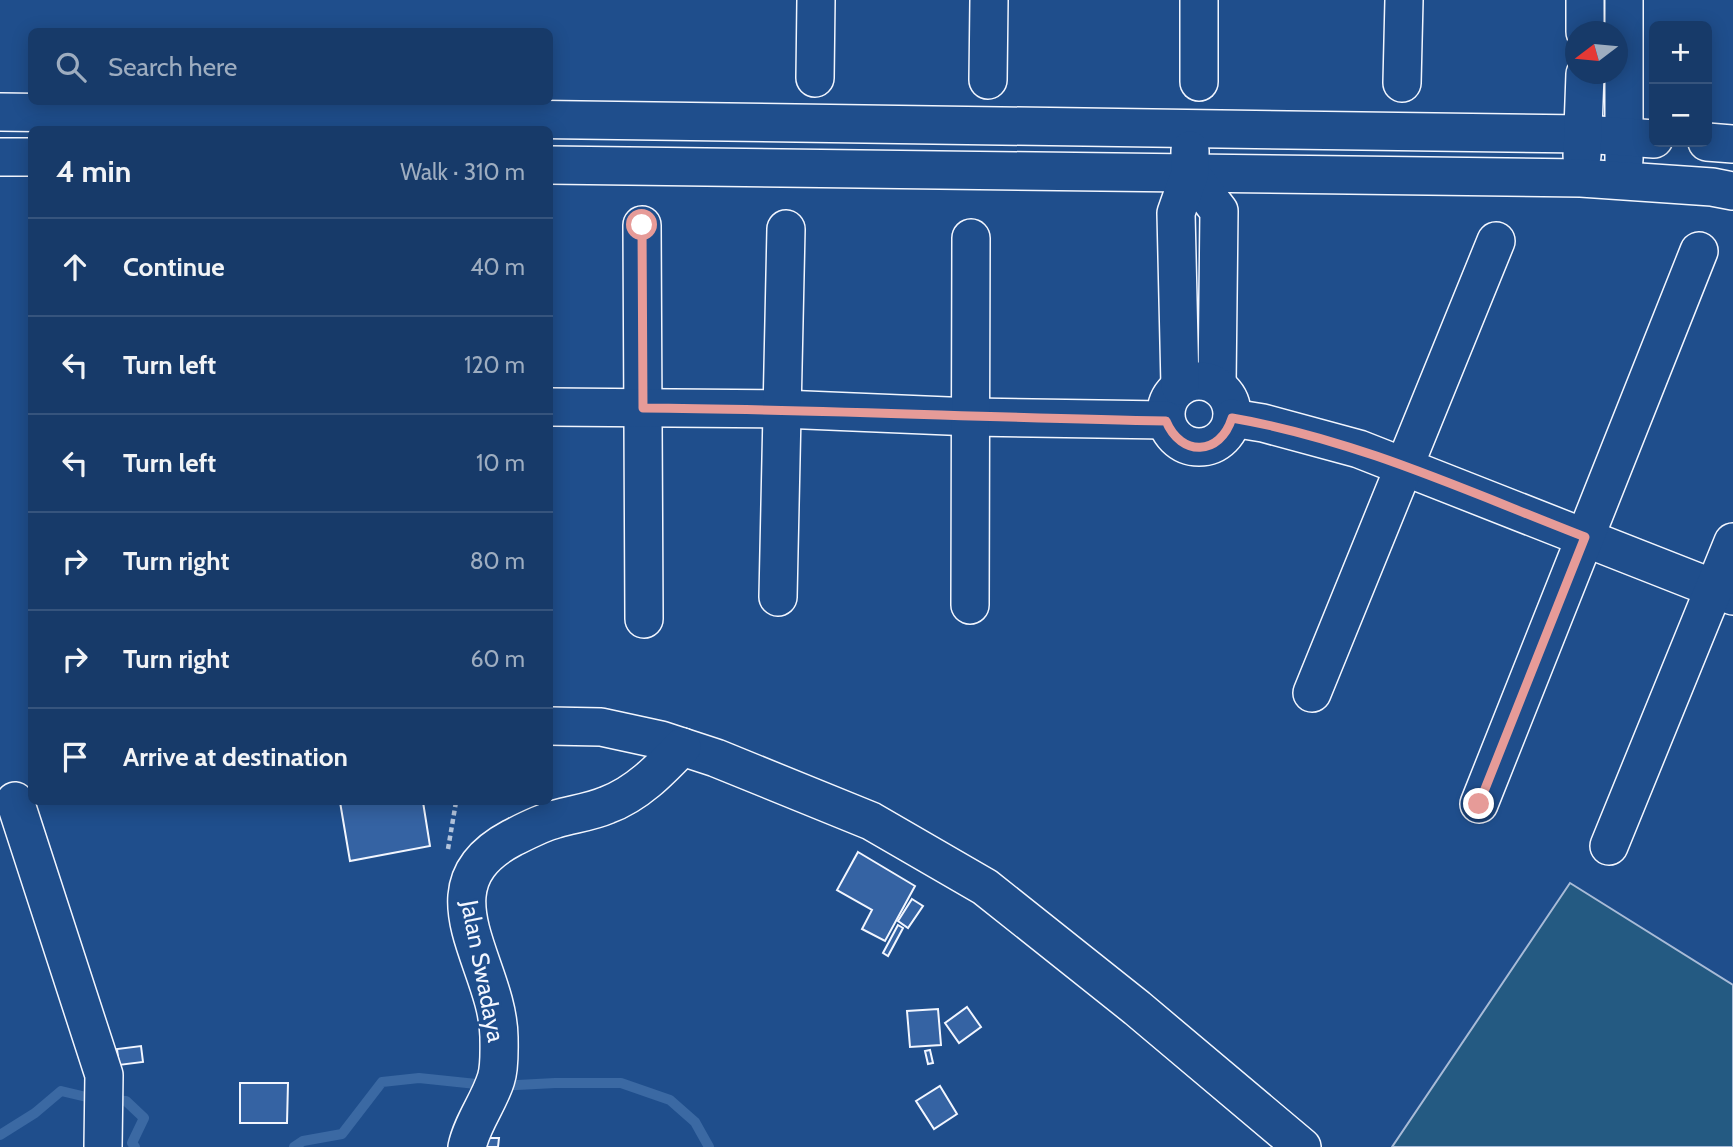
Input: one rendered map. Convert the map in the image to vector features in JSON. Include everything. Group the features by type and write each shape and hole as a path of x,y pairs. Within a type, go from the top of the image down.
{"street":[{"path":"815,78 816,0"},
{"path":"988,80 989,0"},
{"path":"1199,0 1199,82"},
{"path":"1402,83 1404,0"},
{"path":"1585,0 1585,21"},
{"path":"1624,0 1640,138 1624,181"},
{"path":"1581,178 1585,84"},
{"path":"0,112 1584,134 1640,138"},
{"path":"1180,386 1176,213 1190,173 1189,128"},
{"path":"1712,142 1733,144"},
{"path":"0,157 28,158"},
{"path":"553,164 1581,178 1712,187 1733,191"},
{"path":"1190,173 1219,211 1217,385"},
{"path":"642,225 643,619"},
{"path":"778,597 786,229"},
{"path":"971,238 971,605"},
{"path":"1312,693 1496,241"},
{"path":"1479,804 1699,251"},
{"path":"1191,380 1205,380 1217,385 1226,394 1231,405 1232,418 1228,431 1219,441 1207,447 1194,447 1180,442 1171,433 1166,421 1166,407 1170,395 1180,386 1191,380"},
{"path":"553,407 782,409 1166,421"},
{"path":"1232,418 1263,423 1359,449 1724,592"},
{"path":"1609,846 1724,592 1733,542"},
{"path":"553,726 601,727 682,747 716,758 871,821 985,887 1147,1017 1302,1147"},
{"name":"Jalan Swadaya","path":"472,1132 498,1077 499,1034 496,1014 469,922 466,899 469,879 482,858 511,838 553,820 608,805 634,791 658,772 682,747"},
{"path":"16,801 104,1074 103,1147"}],"shaded area":[{"path":"1570,883 1733,985 1733,1147 1392,1147"}],"building":[{"path":"341,805 423,805 430,846 350,861"},
{"path":"858,852 915,886 885,941 862,929 872,910 837,890"},
{"path":"912,899 923,906 908,928 898,921"},
{"path":"898,925 903,928 888,956 883,953"},
{"path":"967,1007 981,1027 959,1043 945,1023"},
{"path":"938,1009 941,1045 910,1047 907,1011"},
{"path":"141,1046 143,1062 119,1065 117,1049"},
{"path":"930,1050 933,1063 928,1064 925,1051"},
{"path":"240,1083 288,1083 287,1123 240,1123"},
{"path":"940,1086 957,1114 934,1129 916,1101"},
{"path":"485,1138 499,1138 498,1147 485,1147"}],"waterway":[{"path":"294,1147 303,1141 342,1134 382,1082 419,1078 486,1085"},
{"path":"501,1086 621,1083 670,1100 695,1122 709,1147"},
{"path":"0,1135 35,1113 61,1091 95,1099"},
{"path":"110,1100 126,1101 144,1118 132,1143 135,1147"}],"route":[{"path":"642,225 643,408 782,409 1166,421 1171,433 1180,442 1194,447 1207,447 1219,441 1228,431 1232,418 1263,423 1359,449 1585,537 1479,804"}]}
